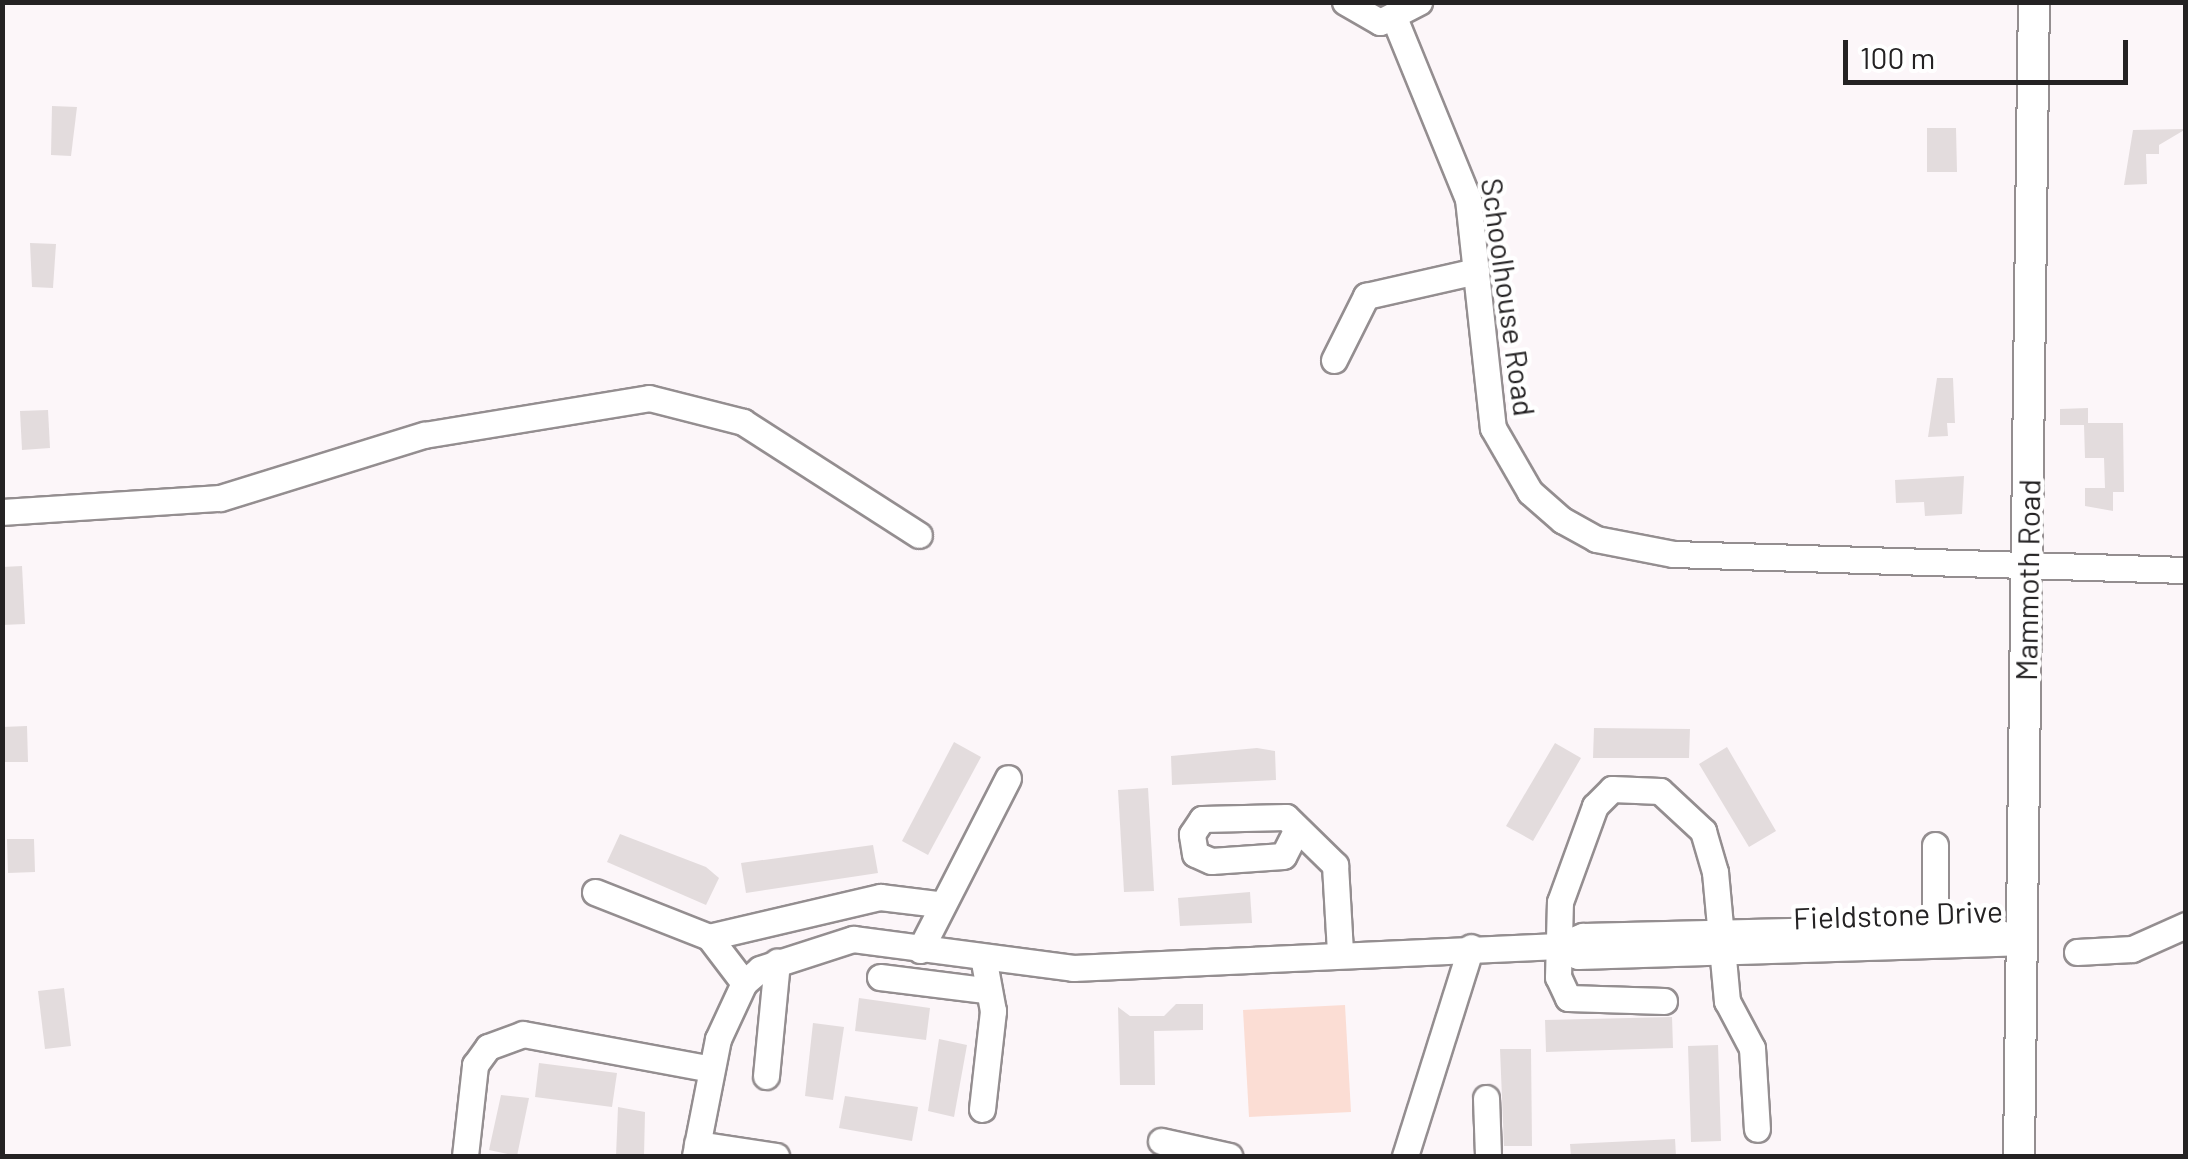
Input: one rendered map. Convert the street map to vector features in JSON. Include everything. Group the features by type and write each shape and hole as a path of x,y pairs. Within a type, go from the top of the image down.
{"main road":[{"name":"Mammoth Road","path":"2018,1156 2034,2"}],"street":[{"path":"1345,2 1366,20 1395,20 1420,2"},
{"name":"Schoolhouse Road","path":"1395,20 1457,165 1476,272 1493,428 1530,492 1596,539 1673,554 2028,560 2186,570"},
{"path":"1334,360 1366,296 1476,272"},
{"path":"2,512 220,498 424,435 649,398 743,422 918,535"},
{"path":"920,950 937,904 1008,778"},
{"path":"1664,1001 1568,998 1558,977 1560,902 1595,806 1612,789 1660,790 1703,831 1716,872 1718,943 1727,1001 1752,1048 1757,1129"},
{"path":"1297,829 1335,865 1340,953"},
{"path":"1934,845 1935,928"},
{"path":"595,892 709,938 744,983 711,1068 696,1150 776,1156"},
{"path":"709,938 880,897 937,904"},
{"path":"2077,952 2132,949 2186,925"},
{"name":"Fieldstone Drive","path":"744,983 777,962 852,940 984,962 1073,968 1471,947 1559,946 1578,956 1986,926 2019,942"},
{"name":"Fieldstone Drive","path":"1718,943 2019,942"},
{"path":"1404,1156 1471,947"},
{"path":"766,1076 777,962"},
{"path":"982,1109 992,1011 985,990 984,962"},
{"path":"880,977 985,990"},
{"path":"465,1156 475,1065 488,1047 523,1034 711,1068"},
{"path":"1486,1098 1488,1156"},
{"path":"1160,1141 1228,1156"}],"shaded area":[{"path":"1345,1005 1351,1112 1249,1117 1243,1010"}],"building":[{"path":"52,106 77,107 71,156 51,155"},
{"path":"1927,128 1956,128 1957,172 1927,172"},
{"path":"2186,129 2159,145 2159,154 2146,154 2147,184 2124,185 2133,130"},
{"path":"30,243 56,244 53,288 32,287"},
{"path":"1937,378 1953,378 1955,423 1947,423 1948,436 1928,437"},
{"path":"2088,408 2088,423 2123,423 2124,492 2113,492 2113,511 2085,506 2085,488 2105,488 2104,458 2085,458 2084,425 2060,425 2060,409"},
{"path":"48,410 50,448 22,450 20,411"},
{"path":"1964,476 1962,514 1925,516 1924,502 1896,503 1895,480"},
{"path":"22,566 25,624 2,625 2,567"},
{"path":"27,726 28,762 2,762 2,727"},
{"path":"1594,728 1690,729 1689,758 1593,758"},
{"path":"954,742 981,757 928,855 902,841"},
{"path":"1555,743 1581,758 1533,841 1506,826"},
{"path":"1727,747 1776,831 1749,847 1699,764"},
{"path":"1257,748 1275,751 1276,780 1172,785 1171,756"},
{"path":"1148,788 1154,891 1124,892 1118,790"},
{"path":"620,834 706,867 719,878 706,905 607,862"},
{"path":"7,839 34,839 35,872 8,873"},
{"path":"873,845 878,873 746,893 741,863"},
{"path":"1250,892 1252,923 1180,926 1178,898"},
{"path":"64,988 71,1046 45,1049 38,991"},
{"path":"859,998 930,1008 926,1040 855,1031"},
{"path":"1176,1004 1203,1004 1203,1030 1154,1031 1155,1085 1120,1085 1118,1007 1130,1016 1164,1016"},
{"path":"1672,1017 1673,1048 1546,1052 1545,1020"},
{"path":"813,1023 844,1027 833,1100 805,1096"},
{"path":"939,1039 967,1045 954,1117 928,1111"},
{"path":"1718,1045 1721,1141 1691,1142 1688,1046"},
{"path":"1500,1049 1531,1049 1532,1146 1504,1146"},
{"path":"539,1063 617,1073 612,1107 535,1097"},
{"path":"501,1095 529,1098 517,1156 489,1150"},
{"path":"845,1096 918,1107 912,1141 839,1128"},
{"path":"618,1107 645,1112 644,1156 616,1156"},
{"path":"1675,1139 1676,1156 1571,1156 1570,1144"}]}
